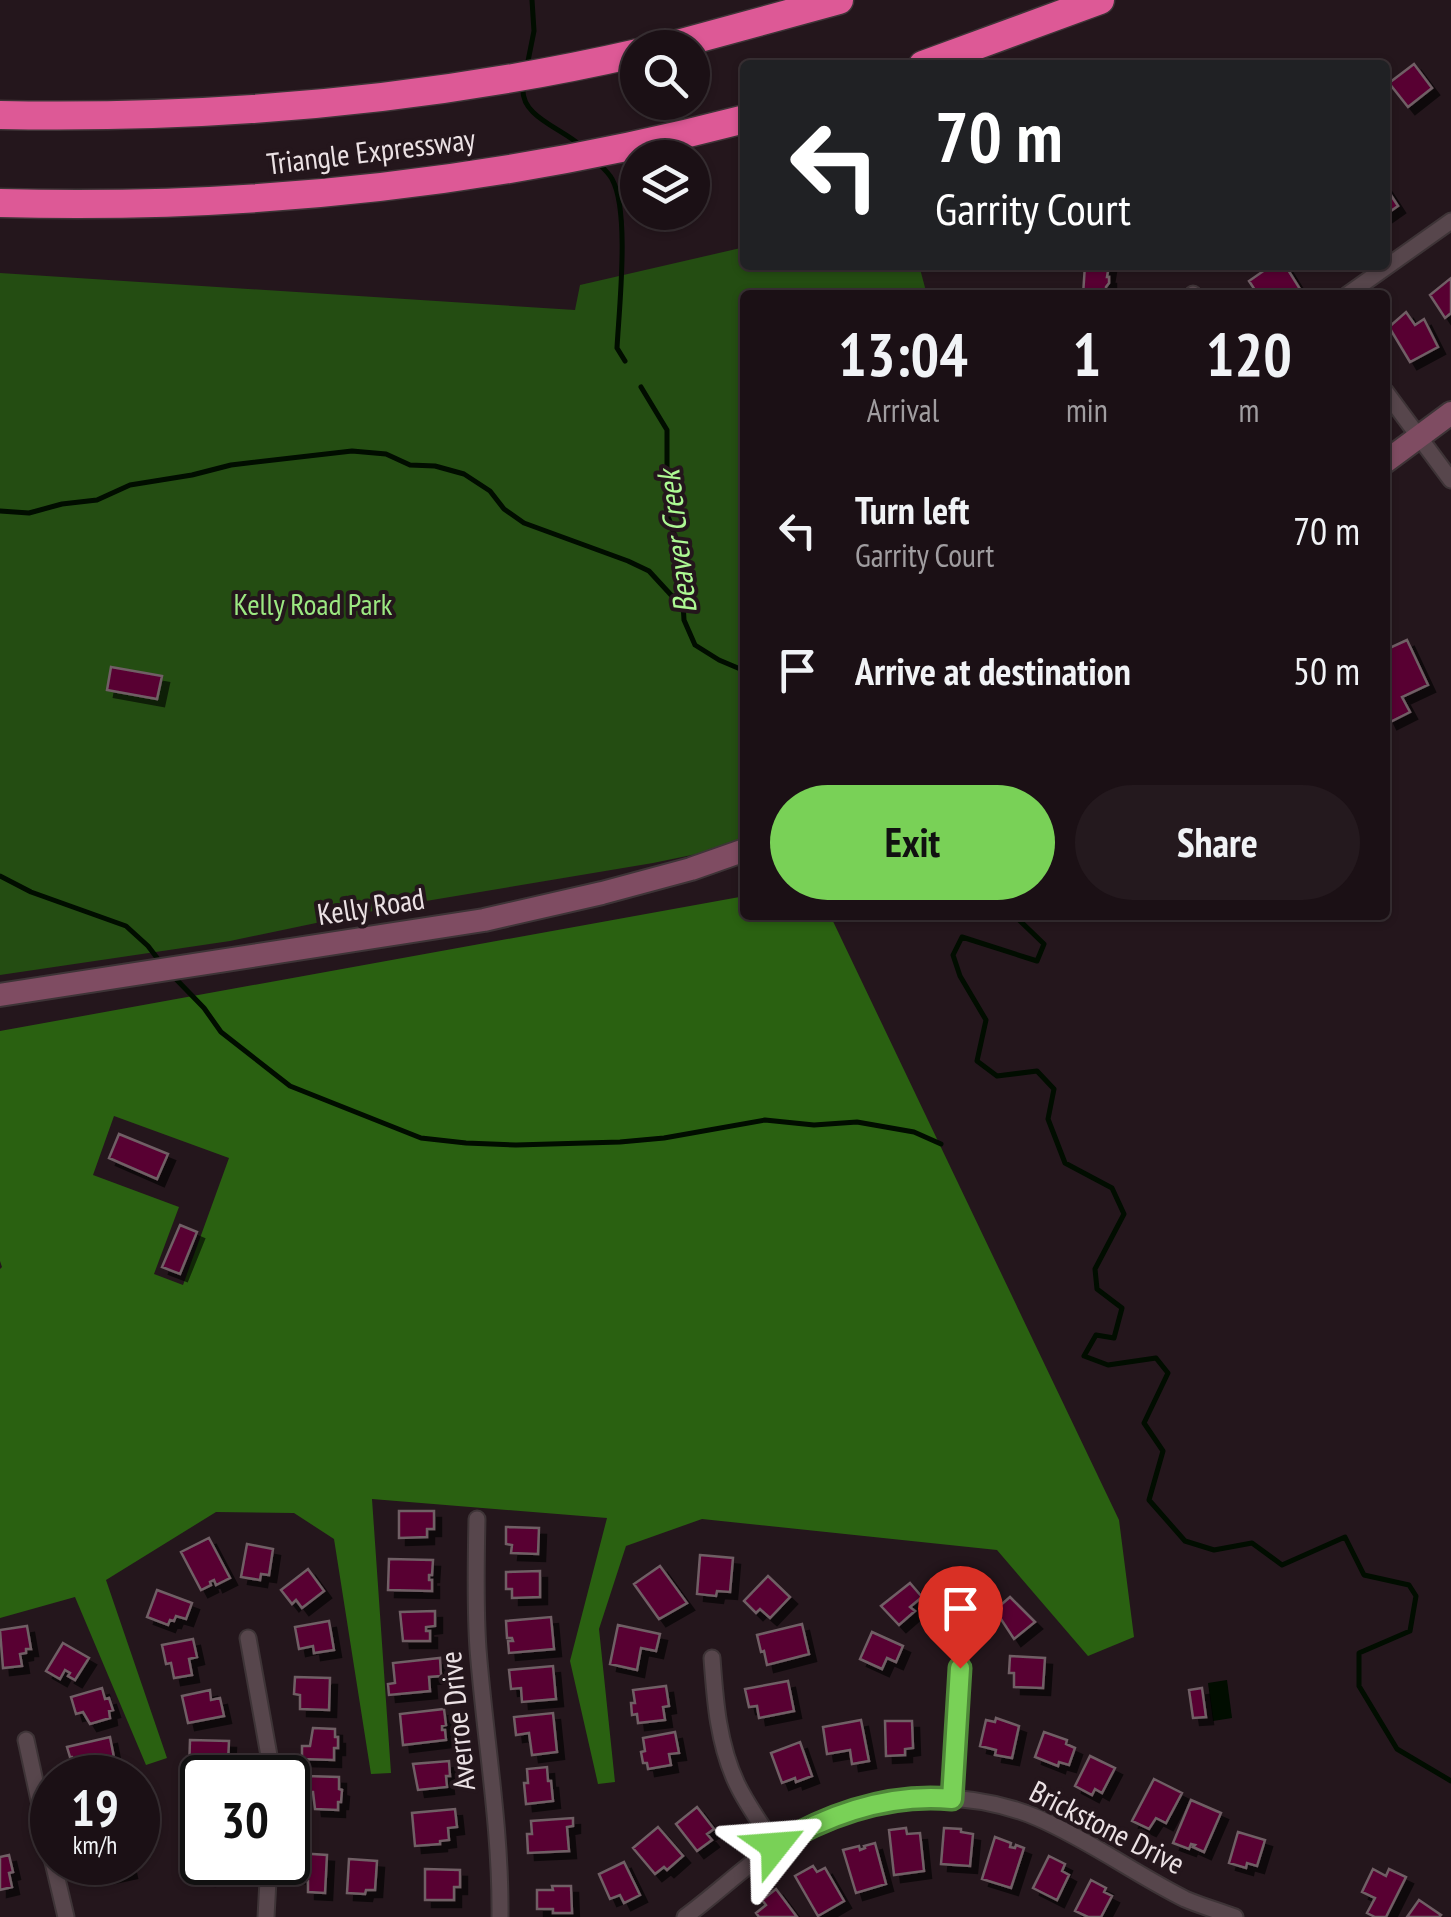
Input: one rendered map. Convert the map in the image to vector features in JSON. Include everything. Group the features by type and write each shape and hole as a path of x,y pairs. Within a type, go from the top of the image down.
{"highway":[{"path":"710,35 839,0"},
{"path":"938,60 1100,0"},
{"name":"Triangle Expressway","path":"0,115 137,116 287,107 480,84 620,57"},
{"name":"Triangle Expressway","path":"0,202 148,203 271,197 475,174 648,142 740,120"}],"street":[{"path":"1390,264 1451,221"},
{"path":"1354,290 1382,270"},
{"path":"1390,398 1451,480"},
{"path":"1390,458 1451,413"},
{"name":"Kelly Road","path":"0,995 484,920 620,888 740,852"},
{"name":"Averroe Drive","path":"477,1519 477,1632 497,1834 500,1917"},
{"path":"248,1638 269,1755"},
{"path":"712,1658 717,1714 728,1760 737,1784 775,1846"},
{"path":"952,1799 960,1668"},
{"path":"26,1740 30,1758"},
{"name":"Brickstone Drive","path":"685,1917 775,1846 802,1830 851,1810 896,1801 952,1799 1007,1808 1038,1818 1181,1897 1235,1917"},
{"path":"59,1885 66,1917"},
{"path":"266,1917 268,1885"}],"green space":[{"name":"Kelly Road Park","path":"740,248 740,270 920,270 926,290 740,290 740,845 402,905 230,941 0,975 0,273 575,310 580,285"},
{"path":"740,897 740,920 832,920 1119,1520 1134,1637 1088,1656 997,1550 702,1519 626,1546 599,1629 615,1782 598,1784 570,1661 607,1518 372,1499 391,1773 371,1774 334,1539 294,1513 216,1512 106,1580 167,1758 160,1760 160,1755 142,1755 75,1597 0,1618 0,1031","holes":["114,1116 229,1158 183,1285 154,1274 179,1207 93,1175"]}],"shaded area":[{"path":"1227,1680 1232,1718 1213,1721 1208,1683"}],"building":[{"path":"1414,64 1432,88 1408,107 1390,82"},
{"path":"1390,194 1398,206 1390,212"},
{"path":"1085,270 1108,270 1106,290 1083,290"},
{"path":"1265,270 1288,270 1300,289 1255,290 1249,281"},
{"path":"1451,278 1451,313 1445,318 1430,295"},
{"path":"1406,312 1415,325 1424,319 1438,347 1410,362 1390,326"},
{"path":"1407,640 1428,685 1402,697 1410,712 1390,722 1390,648"},
{"path":"111,667 162,676 157,699 107,690"},
{"path":"119,1134 168,1154 157,1179 109,1158"},
{"path":"180,1225 197,1232 180,1274 162,1267"},
{"path":"399,1511 434,1511 434,1529 427,1529 427,1537 399,1538"},
{"path":"506,1527 539,1528 538,1554 511,1553 512,1545 506,1544"},
{"path":"209,1538 230,1578 216,1585 214,1580 201,1590 181,1552"},
{"path":"247,1544 273,1549 269,1575 261,1574 260,1580 241,1577"},
{"path":"700,1555 733,1558 730,1592 717,1591 716,1596 697,1594"},
{"path":"389,1559 433,1560 429,1575 432,1591 388,1590"},
{"path":"660,1566 687,1603 659,1619 634,1584"},
{"path":"308,1569 324,1591 302,1608 296,1600 292,1604 281,1590"},
{"path":"974,1570 976,1603 945,1608 943,1572"},
{"path":"540,1571 540,1597 512,1598 512,1589 506,1589 506,1572"},
{"path":"768,1576 790,1597 770,1618 760,1609 756,1613 744,1601"},
{"path":"910,1583 922,1597 910,1607 915,1611 899,1625 881,1606"},
{"path":"157,1590 192,1603 186,1619 176,1616 168,1625 147,1617"},
{"path":"1010,1597 1035,1622 1014,1639 995,1610"},
{"path":"435,1611 435,1626 426,1627 430,1641 403,1641 400,1612"},
{"path":"551,1617 554,1649 509,1653 508,1641 513,1641 507,1638 506,1621"},
{"path":"329,1621 334,1650 314,1653 313,1646 299,1649 295,1627"},
{"path":"802,1624 809,1654 767,1665 757,1635"},
{"path":"618,1625 660,1634 656,1651 641,1648 637,1670 610,1664"},
{"path":"27,1626 31,1649 20,1654 22,1666 3,1668 0,1630"},
{"path":"872,1632 903,1646 896,1662 887,1658 882,1669 860,1659"},
{"path":"193,1639 197,1657 189,1659 192,1675 174,1678 162,1645"},
{"path":"63,1643 89,1658 75,1680 65,1670 60,1679 46,1671"},
{"path":"1010,1656 1045,1658 1043,1688 1014,1687 1014,1673 1009,1673"},
{"path":"440,1658 441,1676 429,1677 430,1691 389,1695 388,1684 395,1683 393,1663"},
{"path":"553,1666 556,1699 522,1702 521,1688 511,1689 509,1670"},
{"path":"295,1677 330,1678 329,1710 300,1709 300,1695 294,1694"},
{"path":"788,1681 794,1711 759,1718 757,1706 749,1707 745,1689"},
{"path":"666,1686 669,1706 663,1707 665,1720 638,1723 637,1714 632,1715 633,1690"},
{"path":"102,1688 113,1710 109,1711 110,1718 90,1724 83,1712 76,1714 71,1697"},
{"path":"1202,1688 1206,1717 1193,1718 1189,1690"},
{"path":"210,1690 211,1700 220,1698 224,1716 188,1723 182,1696"},
{"path":"444,1709 446,1725 442,1730 446,1740 403,1745 400,1714"},
{"path":"553,1713 557,1752 532,1755 529,1733 516,1735 514,1717"},
{"path":"996,1718 1019,1726 1012,1758 995,1755 996,1750 980,1746 986,1720 995,1722"},
{"path":"861,1720 869,1761 852,1764 850,1750 827,1754 823,1727"},
{"path":"885,1721 912,1721 913,1748 905,1749 905,1755 886,1756"},
{"path":"313,1728 335,1729 338,1748 334,1748 334,1760 302,1755 302,1746 310,1746"},
{"path":"675,1732 679,1753 669,1754 671,1765 648,1769 641,1752 645,1751 643,1738"},
{"path":"1044,1732 1067,1740 1066,1744 1075,1748 1069,1765 1059,1762 1058,1766 1035,1757"},
{"path":"110,1737 113,1755 69,1755 67,1747"},
{"path":"190,1740 229,1741 228,1755 190,1755"},
{"path":"800,1742 812,1776 782,1783 771,1753"},
{"path":"1090,1756 1115,1768 1102,1793 1095,1789 1092,1795 1075,1786"},
{"path":"449,1761 447,1787 418,1790 413,1764"},
{"path":"547,1767 553,1801 526,1804 527,1769"},
{"path":"310,1776 339,1777 342,1790 338,1810 315,1809"},
{"path":"1154,1779 1182,1793 1166,1823 1156,1818 1149,1829 1132,1821"},
{"path":"1191,1800 1221,1813 1204,1852 1195,1845 1191,1844 1189,1849 1173,1843"},
{"path":"697,1807 714,1829 707,1834 712,1840 697,1851 676,1824"},
{"path":"455,1809 457,1827 448,1828 449,1840 415,1846 412,1813"},
{"path":"573,1818 573,1826 567,1827 569,1851 528,1853 531,1821"},
{"path":"658,1827 683,1856 667,1870 664,1867 655,1874 633,1848"},
{"path":"906,1828 907,1834 920,1833 924,1871 894,1875 889,1830"},
{"path":"944,1828 973,1834 970,1866 941,1864"},
{"path":"1238,1832 1265,1840 1257,1866 1247,1863 1246,1868 1229,1863"},
{"path":"995,1837 1011,1843 1010,1847 1024,1848 1011,1888 982,1879"},
{"path":"875,1843 886,1884 856,1893 843,1850 859,1846 860,1850"},
{"path":"310,1854 327,1855 325,1893 308,1892"},
{"path":"9,1855 12,1887 0,1890 0,1857"},
{"path":"1049,1856 1065,1864 1062,1871 1069,1875 1057,1900 1033,1888"},
{"path":"349,1859 377,1861 375,1890 347,1893"},
{"path":"624,1862 640,1895 624,1903 620,1895 610,1899 599,1874"},
{"path":"813,1866 817,1872 825,1868 844,1901 818,1916 795,1876"},
{"path":"425,1869 460,1870 460,1887 454,1887 454,1900 425,1900"},
{"path":"1373,1869 1386,1876 1389,1869 1406,1877 1386,1917 1367,1913 1375,1898 1362,1892"},
{"path":"1091,1880 1112,1896 1101,1917 1075,1911"},
{"path":"552,1886 571,1886 572,1913 537,1909 537,1890 553,1890"},
{"path":"776,1889 797,1917 759,1917 756,1913 766,1905 762,1900"},
{"path":"1419,1900 1441,1915 1407,1917"}],"waterway":[{"name":"Beaver Creek","path":"527,66 534,31 532,0"},
{"name":"Beaver Creek","path":"523,87 524,97 535,114 581,146"},
{"name":"Beaver Creek","path":"596,161 612,179 621,213 617,348 625,361"},
{"name":"Beaver Creek","path":"641,387 667,430 667,513 680,551 684,620 695,645 740,669"},
{"path":"0,511 29,513 97,500 130,485 231,465 352,451 386,454 410,465 435,466 464,474 490,491 504,509 524,523 649,571 672,596 682,601"},
{"path":"0,876 31,892 126,926 161,963"},
{"name":"Beaver Creek","path":"1019,920 1044,944 1037,961 962,937 953,955 960,976 986,1020 977,1061 997,1076 1037,1071 1054,1089 1048,1119 1065,1163 1112,1188 1124,1214 1095,1269 1097,1289 1122,1308 1114,1338 1096,1335 1084,1356 1108,1365 1156,1358 1168,1373 1144,1423 1163,1451 1149,1500 1185,1541 1214,1550 1252,1543 1282,1565 1345,1537 1364,1575 1409,1585 1416,1596 1410,1631 1359,1653 1359,1686 1397,1749 1451,1781"},
{"path":"172,975 221,1032 290,1086 421,1138 516,1145 620,1142 765,1120 814,1125 857,1122 914,1132 941,1144"}],"route":[{"path":"775,1846 826,1818 851,1810 896,1801 952,1799 960,1668"}]}
